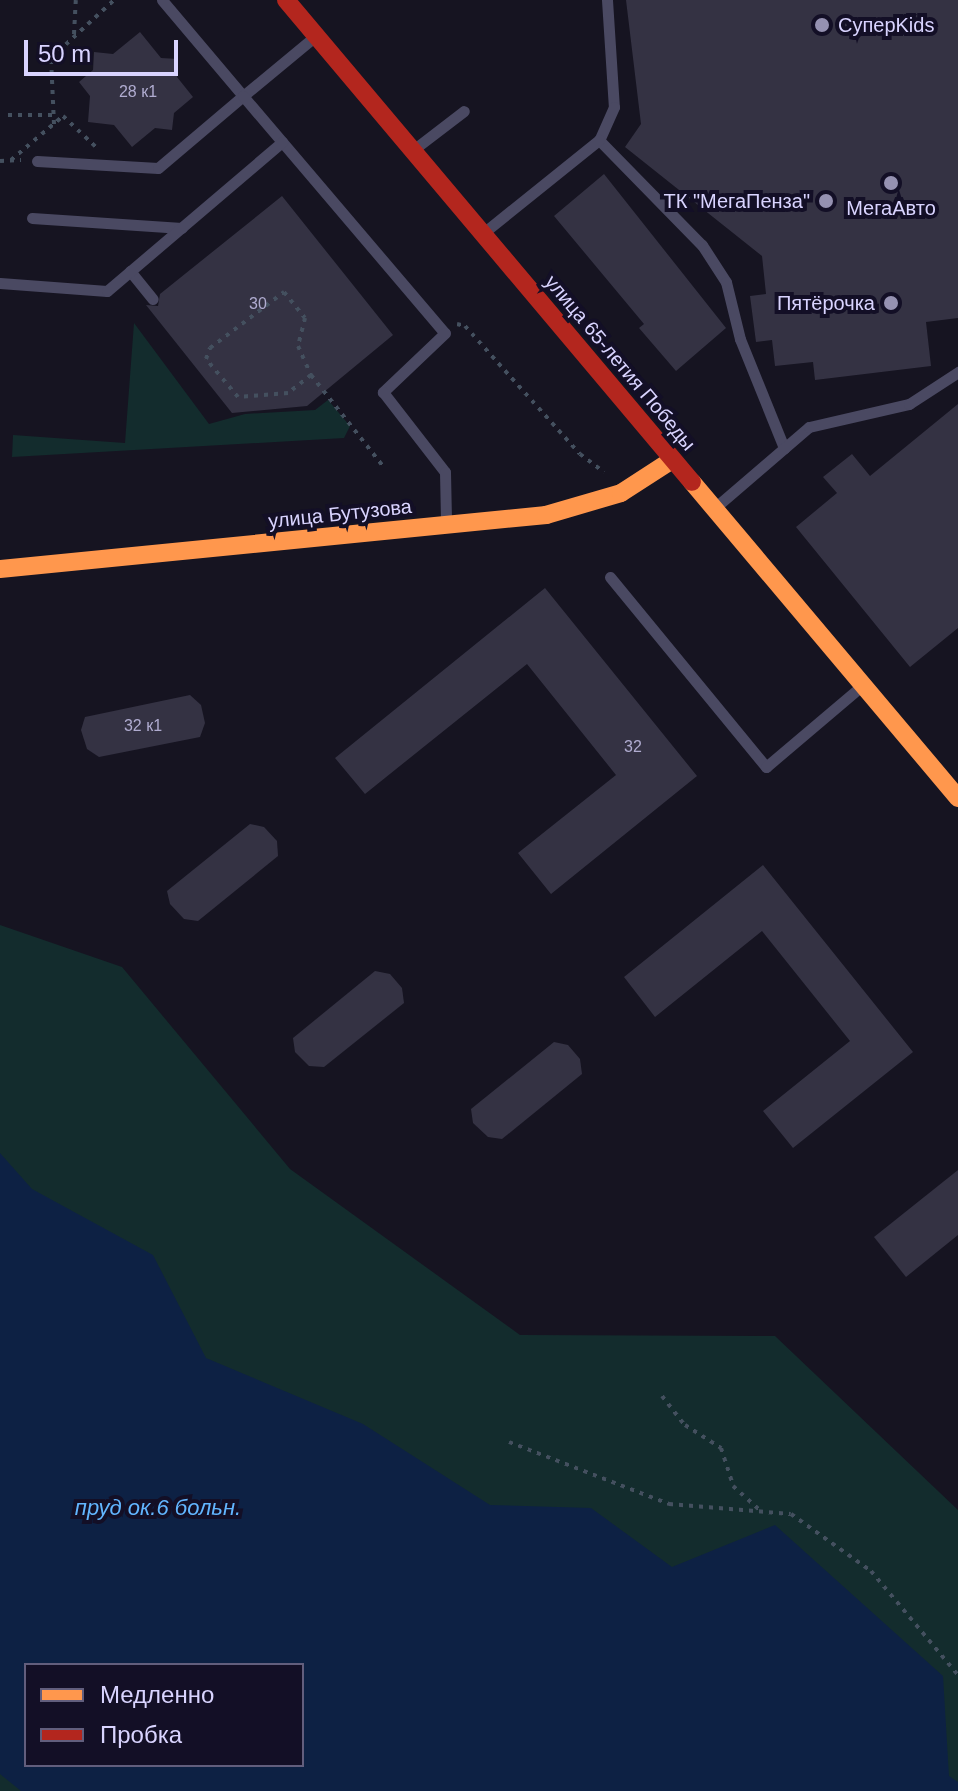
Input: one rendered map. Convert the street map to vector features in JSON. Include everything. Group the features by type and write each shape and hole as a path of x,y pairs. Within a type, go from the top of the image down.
{"main road":[{"name":"улица 65-летия Победы","path":"286,0 958,798"},
{"name":"улица Бутузова","path":"0,569 546,515 621,493 672,460"},
{"path":"922,754 958,769"}],"lane":[{"path":"162,0 445,333 383,392 445,472 446,525"},
{"path":"483,234 599,140 614,107 607,0"},
{"path":"37,161 158,168 316,36"},
{"path":"413,151 464,111"},
{"path":"599,140 702,245 726,282 740,339 784,448"},
{"path":"0,283 107,291 282,142"},
{"path":"32,218 182,228"},
{"path":"130,271 153,299"},
{"path":"713,509 820,421 909,404 958,372"},
{"path":"610,577 766,767 862,685"}],"path":[{"path":"73,36 76,0"},
{"path":"54,124 50,62 73,36 114,0"},
{"path":"8,115 54,115"},
{"path":"11,160 54,124 70,118 114,165"},
{"path":"0,161 37,161"},
{"path":"311,375 288,393 238,397 206,359 210,348 282,292 305,318 298,346 311,375 382,465"},
{"path":"445,333 458,324 465,326 580,454 611,478"},
{"path":"662,1396 685,1425 721,1448 733,1486 762,1512"},
{"path":"509,1442 669,1504 791,1514 871,1571 958,1675"}],"green space":[{"path":"134,323 209,424 245,414 315,410 328,400 350,426 344,438 12,457 13,435 125,443"},
{"path":"0,925 122,967 290,1169 520,1335 775,1336 958,1510 958,1791 0,1791"}],"water":[{"name":"пруд ок.6 больн.","path":"0,1153 32,1189 153,1255 206,1358 363,1424 490,1505 591,1508 672,1567 775,1525 943,1676 949,1776 958,1782 958,1791 21,1791 0,1774"}],"building":[{"name":"ТК \"МегаПенза\"","path":"626,0 958,0 958,318 926,322 931,366 815,380 813,362 775,366 772,340 756,342 750,296 766,294 762,256 625,147 641,124"},
{"path":"140,32 161,58 178,59 177,77 193,97 174,113 172,130 155,128 132,147 114,125 88,122 90,96 79,82 93,70 94,52 113,54"},
{"path":"604,174 726,328 676,371 639,328 644,324 554,216"},
{"path":"282,196 393,335 307,406 232,413 146,305 158,306 160,294"},
{"path":"958,404 958,628 910,667 796,527 837,493 823,477 852,454 870,476"},
{"path":"545,588 697,776 551,894 518,853 616,775 527,664 365,794 335,758"},
{"path":"190,695 201,705 205,723 200,737 99,757 87,749 81,730 85,717"},
{"path":"250,824 264,827 277,841 278,856 198,921 184,919 170,904 167,891"},
{"path":"763,865 913,1052 793,1148 763,1111 850,1041 762,931 655,1017 624,977"},
{"path":"375,971 390,974 402,988 404,1003 324,1067 309,1066 295,1052 293,1038"},
{"path":"554,1042 568,1045 580,1059 582,1074 502,1139 488,1137 473,1123 471,1109"},
{"path":"958,1170 958,1235 906,1277 874,1237"}],"traffic: slow":[{"path":"0,569 546,515 621,493 672,460"},
{"path":"692,482 958,798"}],"traffic: jam":[{"path":"286,0 692,482"}],"place":[{"name":"СуперKids","path":"822,25"},
{"name":"МегаАвто","path":"891,183"},
{"name":"ТК \"МегаПенза\"","path":"826,201"},
{"name":"Пятёрочка","path":"891,303"}]}
